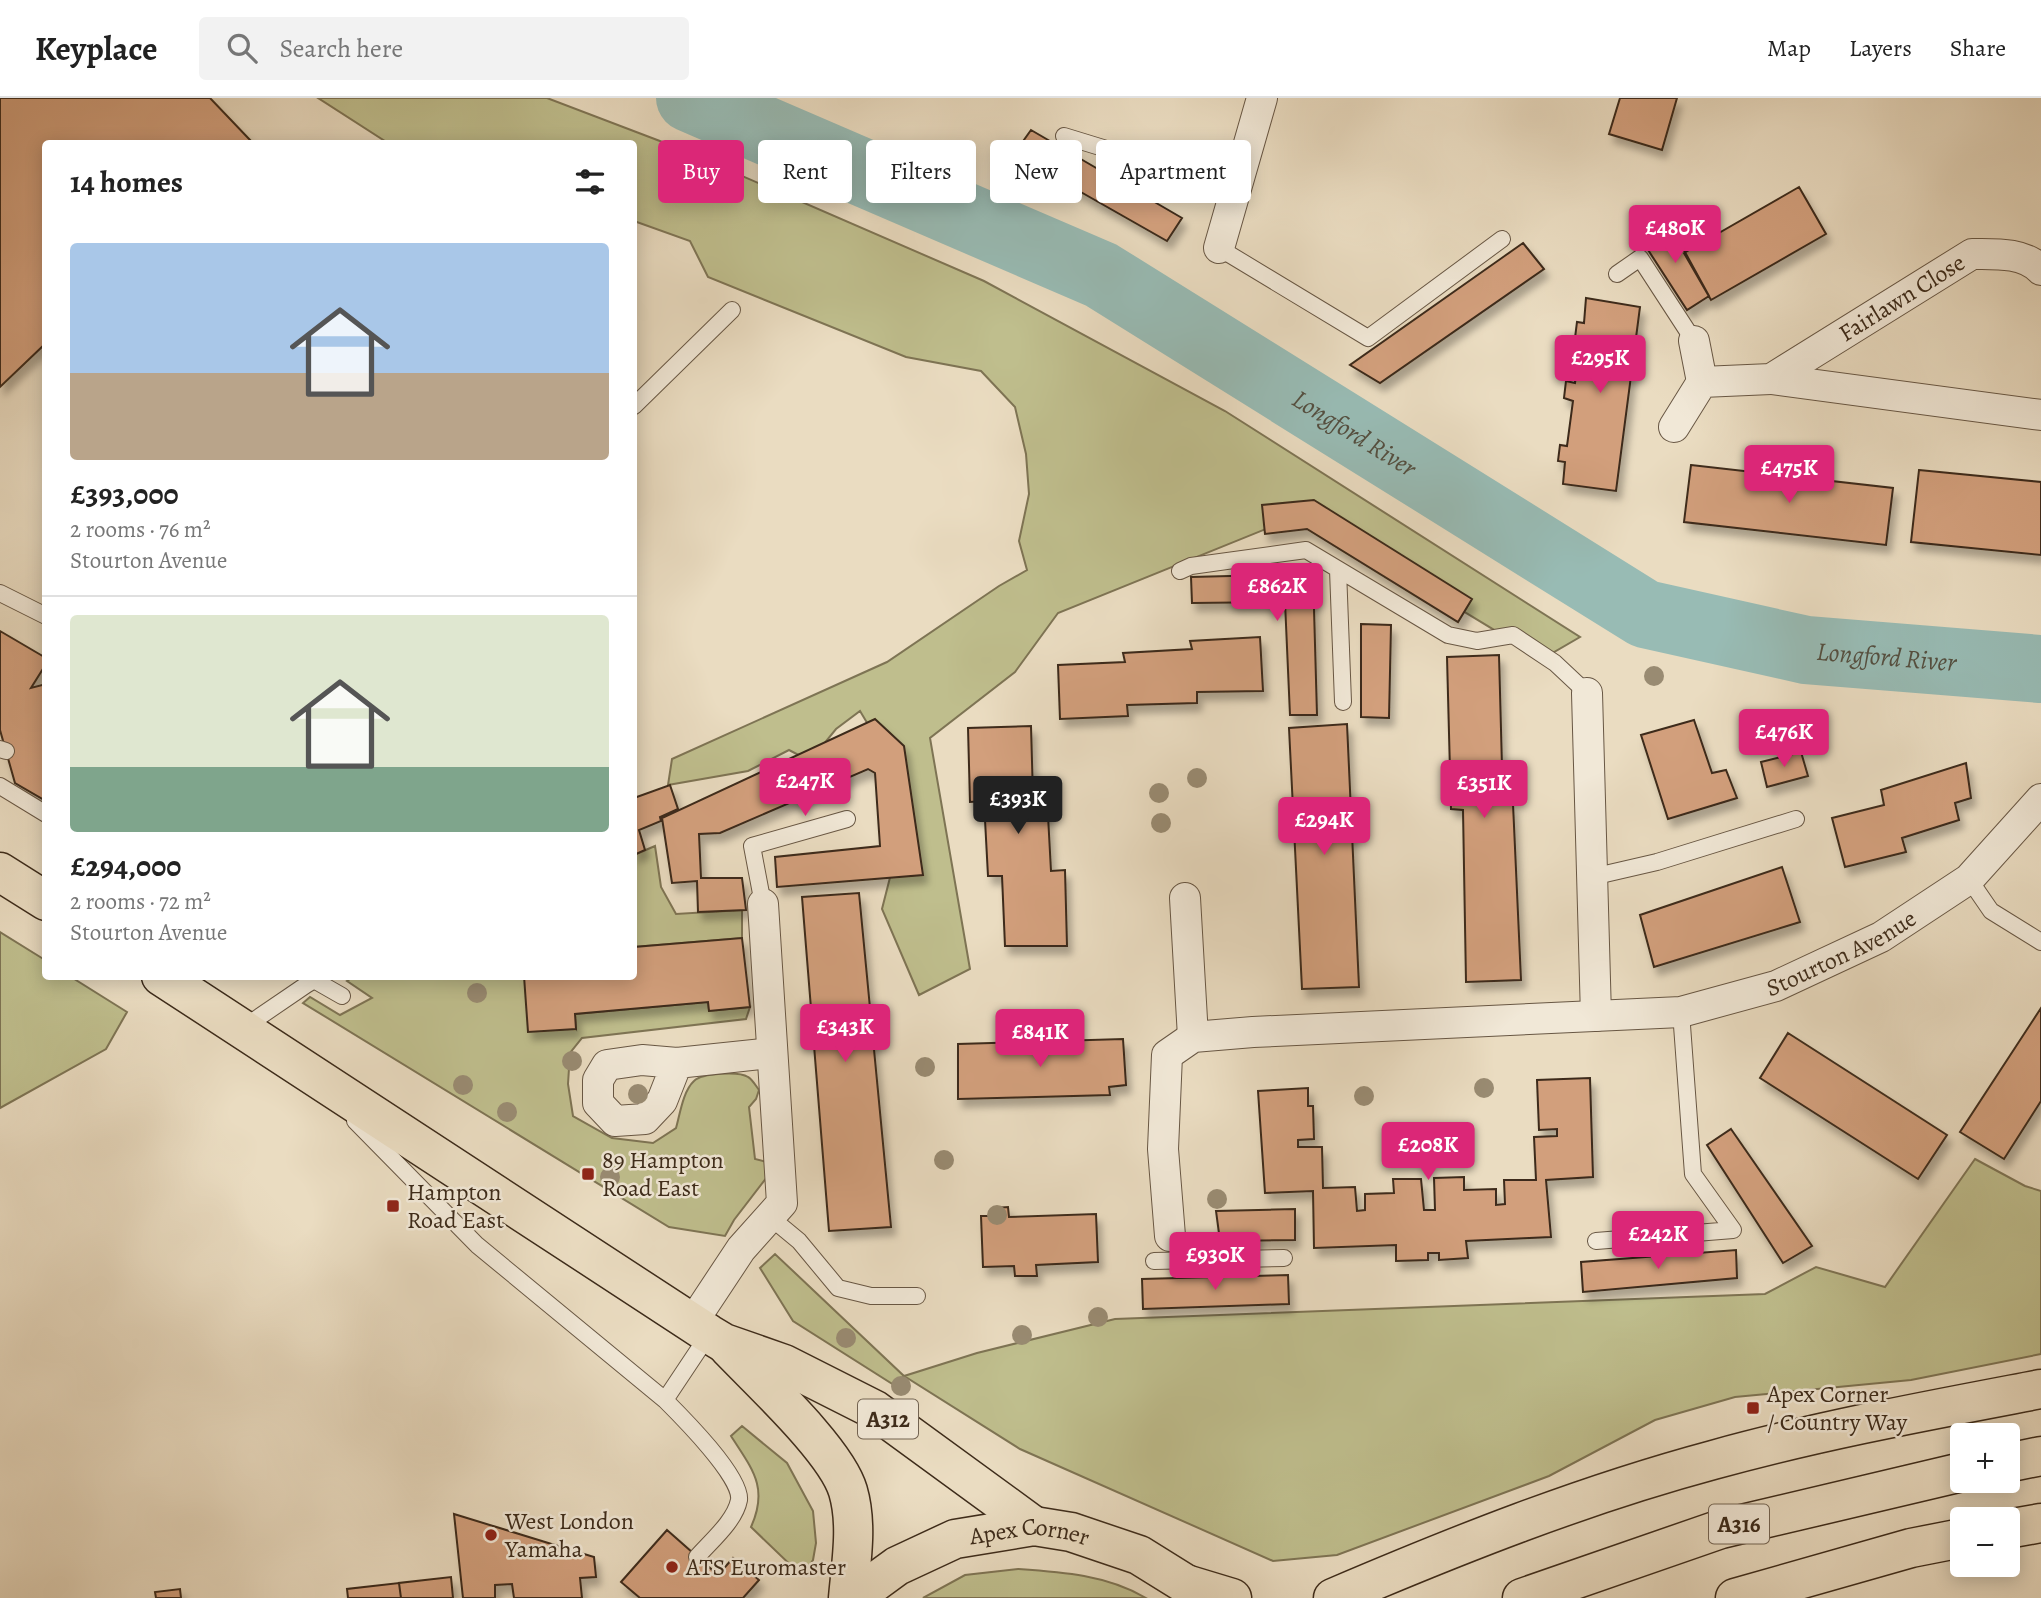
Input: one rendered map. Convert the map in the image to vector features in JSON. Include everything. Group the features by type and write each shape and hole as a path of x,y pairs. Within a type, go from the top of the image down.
{"main road":[{"path":"6,876 42,898"},
{"name":"A312","path":"167,980 708,1333 784,1364 875,1410 1034,1527"},
{"name":"A312","path":"708,1333 826,1451 848,1490 853,1538 850,1598"},
{"path":"1334,1598 1476,1538 1712,1460 1830,1430 2041,1389"},
{"path":"2020,1461 2041,1457"},
{"name":"A316","path":"1522,1598 1721,1529 1950,1475"},
{"path":"2020,1527 2041,1523"},
{"name":"Apex Corner","path":"850,1598 897,1566 955,1539 1034,1527 1071,1532 1139,1555 1199,1591 1232,1598"},
{"path":"1735,1598 1911,1548 1950,1540"}],"street":[{"path":"1250,140 1262,98"},
{"path":"1219,248 1233,203"},
{"name":"Fairlawn Close","path":"1771,379 1972,254 2005,254 2034,262 2041,270"},
{"path":"1674,427 1703,382 1694,341"},
{"name":"Fairlawn Close","path":"1703,382 1771,379 2041,415"},
{"path":"1587,693 1596,1016"},
{"name":"Stourton Avenue","path":"1193,1037 1681,1012 1776,986 1881,937 1969,879 2041,799"},
{"path":"1172,1249 1163,1149 1167,1055 1193,1037 1185,898"},
{"path":"708,1333 741,1248 782,1203 763,904"},
{"path":"677,1063 771,1053"}],"lane":[{"path":"1064,136 1096,146"},
{"path":"1219,248 1368,338 1502,239"},
{"path":"1617,274 1640,258 1694,341"},
{"path":"637,403 732,310"},
{"path":"1180,571 1191,566 1306,550 1448,635 1477,641 1513,635 1555,663 1587,693"},
{"path":"1338,570 1343,702"},
{"path":"0,593 42,614"},
{"path":"0,786 42,812"},
{"path":"763,904 752,846 847,819"},
{"path":"1592,877 1657,862 1796,819"},
{"path":"1969,879 1991,911 2041,942"},
{"path":"242,1029 314,980"},
{"path":"320,980 342,996"},
{"path":"1596,1241 1733,1230 1693,1174 1681,1012"},
{"path":"308,1073 477,1245 665,1400 705,1442 737,1485 739,1499 731,1517 697,1557"},
{"path":"770,1217 799,1241 838,1288 871,1296 917,1296"},
{"path":"1154,1261 1172,1249 1284,1258"},
{"path":"665,1400 708,1333"}],"shaded area":[{"path":"318,98 547,98 658,140 658,203 744,203 744,177 758,183 758,203 804,203 984,281 1225,411 1580,637 1542,659 1303,514 1058,613 1015,672 930,738 970,969 919,995 882,909 896,854 872,731 860,711 836,729 810,761 789,750 748,771 668,785 672,759 887,662 1027,570 1019,541 1029,494 1026,454 1015,407 981,371 906,357 708,277 690,241 637,222 637,140 383,140"},
{"path":"655,846 661,887 676,914 742,910 742,938 637,947 637,854"},
{"path":"0,932 42,958 42,980 76,980 127,1012 106,1049 0,1108"},
{"path":"528,980 576,1029 575,1014 708,1002 709,1011 750,1007 746,1019 582,1038 570,1053 568,1084 573,1116 612,1138 653,1143 676,1128 687,1091 698,1078 729,1074 748,1077 759,1090 749,1107 755,1159 767,1162 767,1177 725,1236 669,1227 303,1003 310,997 340,1015 372,998 347,981"},
{"path":"1975,1159 2025,1186 2041,1191 2041,1354 1911,1380 1735,1397 1655,1420 1549,1476 1337,1555 1273,1561 1020,1449 904,1376 977,1353 1115,1319 1765,1294 1816,1267 1885,1287"},
{"path":"775,1254 904,1376 894,1385 793,1321 760,1268"},
{"path":"742,1426 787,1463 813,1511 816,1543 813,1560 802,1576 751,1527 758,1501 756,1479 731,1436"},
{"path":"1018,1569 1068,1573 1100,1580 1116,1584 1146,1598 923,1598 965,1575"}],"building":[{"path":"0,98 210,98 250,140 42,140 42,347 0,387"},
{"path":"1620,98 1677,98 1662,150 1609,134"},
{"path":"1031,130 1048,140 1024,140"},
{"path":"1082,160 1096,168 1096,201 1082,193"},
{"path":"1799,187 1826,234 1711,300 1684,253"},
{"path":"1100,203 1156,203 1182,218 1167,241"},
{"path":"1668,221 1709,296 1687,310 1641,239"},
{"path":"1523,243 1544,269 1380,383 1350,365"},
{"path":"1586,298 1640,307 1616,491 1563,484 1565,462 1558,461 1560,445 1567,446 1573,401 1564,398 1566,381 1575,383 1581,339 1575,338 1577,322 1584,323"},
{"path":"1691,465 1893,488 1886,545 1684,522"},
{"path":"1919,470 2041,482 2041,555 1911,542"},
{"path":"1314,500 1472,599 1458,622 1307,529 1265,534 1262,505"},
{"path":"1313,574 1317,715 1290,715 1285,602 1192,603 1191,577"},
{"path":"1361,624 1391,625 1389,718 1361,717"},
{"path":"0,631 42,656 42,670 31,688 42,685 42,799 15,783 0,730"},
{"path":"1260,637 1263,691 1197,692 1197,703 1127,705 1128,716 1060,719 1058,665 1125,662 1123,653 1192,649 1190,641"},
{"path":"1499,655 1503,804 1513,804 1521,980 1466,982 1463,810 1451,809 1447,657"},
{"path":"875,719 904,746 923,875 777,887 775,857 880,846 875,773 868,769 720,833 699,834 701,878 742,878 746,910 698,912 697,881 672,883 662,818"},
{"path":"1694,720 1712,773 1726,770 1737,798 1668,819 1641,735"},
{"path":"1347,724 1359,987 1302,989 1289,728"},
{"path":"1031,726 1033,797 1047,797 1051,871 1065,870 1067,946 1005,946 1002,876 988,876 984,801 970,802 968,728"},
{"path":"1801,752 1808,776 1767,787 1761,762"},
{"path":"1966,763 1971,798 1955,803 1959,820 1902,838 1906,852 1845,867 1832,818 1884,805 1881,790"},
{"path":"670,785 678,809 660,817 661,821 639,830 645,850 637,854 637,797"},
{"path":"1782,867 1800,922 1654,967 1640,915"},
{"path":"859,893 891,1227 829,1231 802,897"},
{"path":"742,938 750,1007 709,1011 708,1002 575,1014 576,1029 528,1032 524,980 637,980 637,947"},
{"path":"2041,1008 2041,1101 2004,1159 1960,1132"},
{"path":"1788,1033 1947,1135 1918,1179 1760,1078"},
{"path":"1123,1039 1126,1085 1109,1087 1110,1095 958,1099 958,1044"},
{"path":"1590,1078 1593,1177 1546,1180 1551,1237 1466,1241 1468,1258 1439,1260 1439,1253 1428,1253 1428,1260 1396,1261 1396,1245 1314,1248 1313,1191 1265,1193 1258,1091 1308,1088 1308,1106 1313,1106 1314,1139 1298,1140 1298,1147 1322,1147 1323,1188 1355,1187 1357,1211 1365,1210 1365,1194 1394,1193 1393,1179 1421,1179 1424,1210 1435,1210 1434,1178 1464,1177 1464,1190 1496,1189 1496,1205 1505,1204 1504,1180 1536,1180 1534,1137 1557,1136 1557,1129 1539,1130 1537,1080"},
{"path":"1731,1129 1812,1246 1783,1263 1707,1145"},
{"path":"1008,1207 1009,1217 1096,1214 1098,1262 1036,1265 1037,1276 1015,1276 1014,1266 983,1267 981,1216 996,1216 995,1208"},
{"path":"1295,1209 1295,1240 1220,1241 1216,1211"},
{"path":"1736,1250 1737,1278 1583,1292 1581,1262"},
{"path":"1288,1275 1289,1304 1143,1309 1142,1279"},
{"name":"West London Yamaha","path":"454,1514 594,1557 596,1577 580,1578 582,1598 514,1598 512,1584 495,1585 495,1598 463,1598"},
{"name":"ATS Euromaster","path":"667,1530 718,1575 733,1558 759,1580 743,1598 640,1598 621,1582"},
{"path":"451,1577 453,1598 401,1598 399,1583"},
{"path":"399,1583 401,1598 348,1598 347,1589"},
{"path":"180,1589 181,1598 156,1598 155,1592"}],"waterway":[{"name":"Longford River","path":"690,98 1101,275 1645,614 1806,650 2041,669"}],"place":[{"name":"89 Hampton Road East","path":"588,1174"},
{"name":"Hampton Road East","path":"393,1206"},
{"name":"Apex Corner / Country Way","path":"1753,1408"},
{"name":"West London Yamaha","path":"491,1535"},
{"name":"ATS Euromaster","path":"672,1567"}]}
